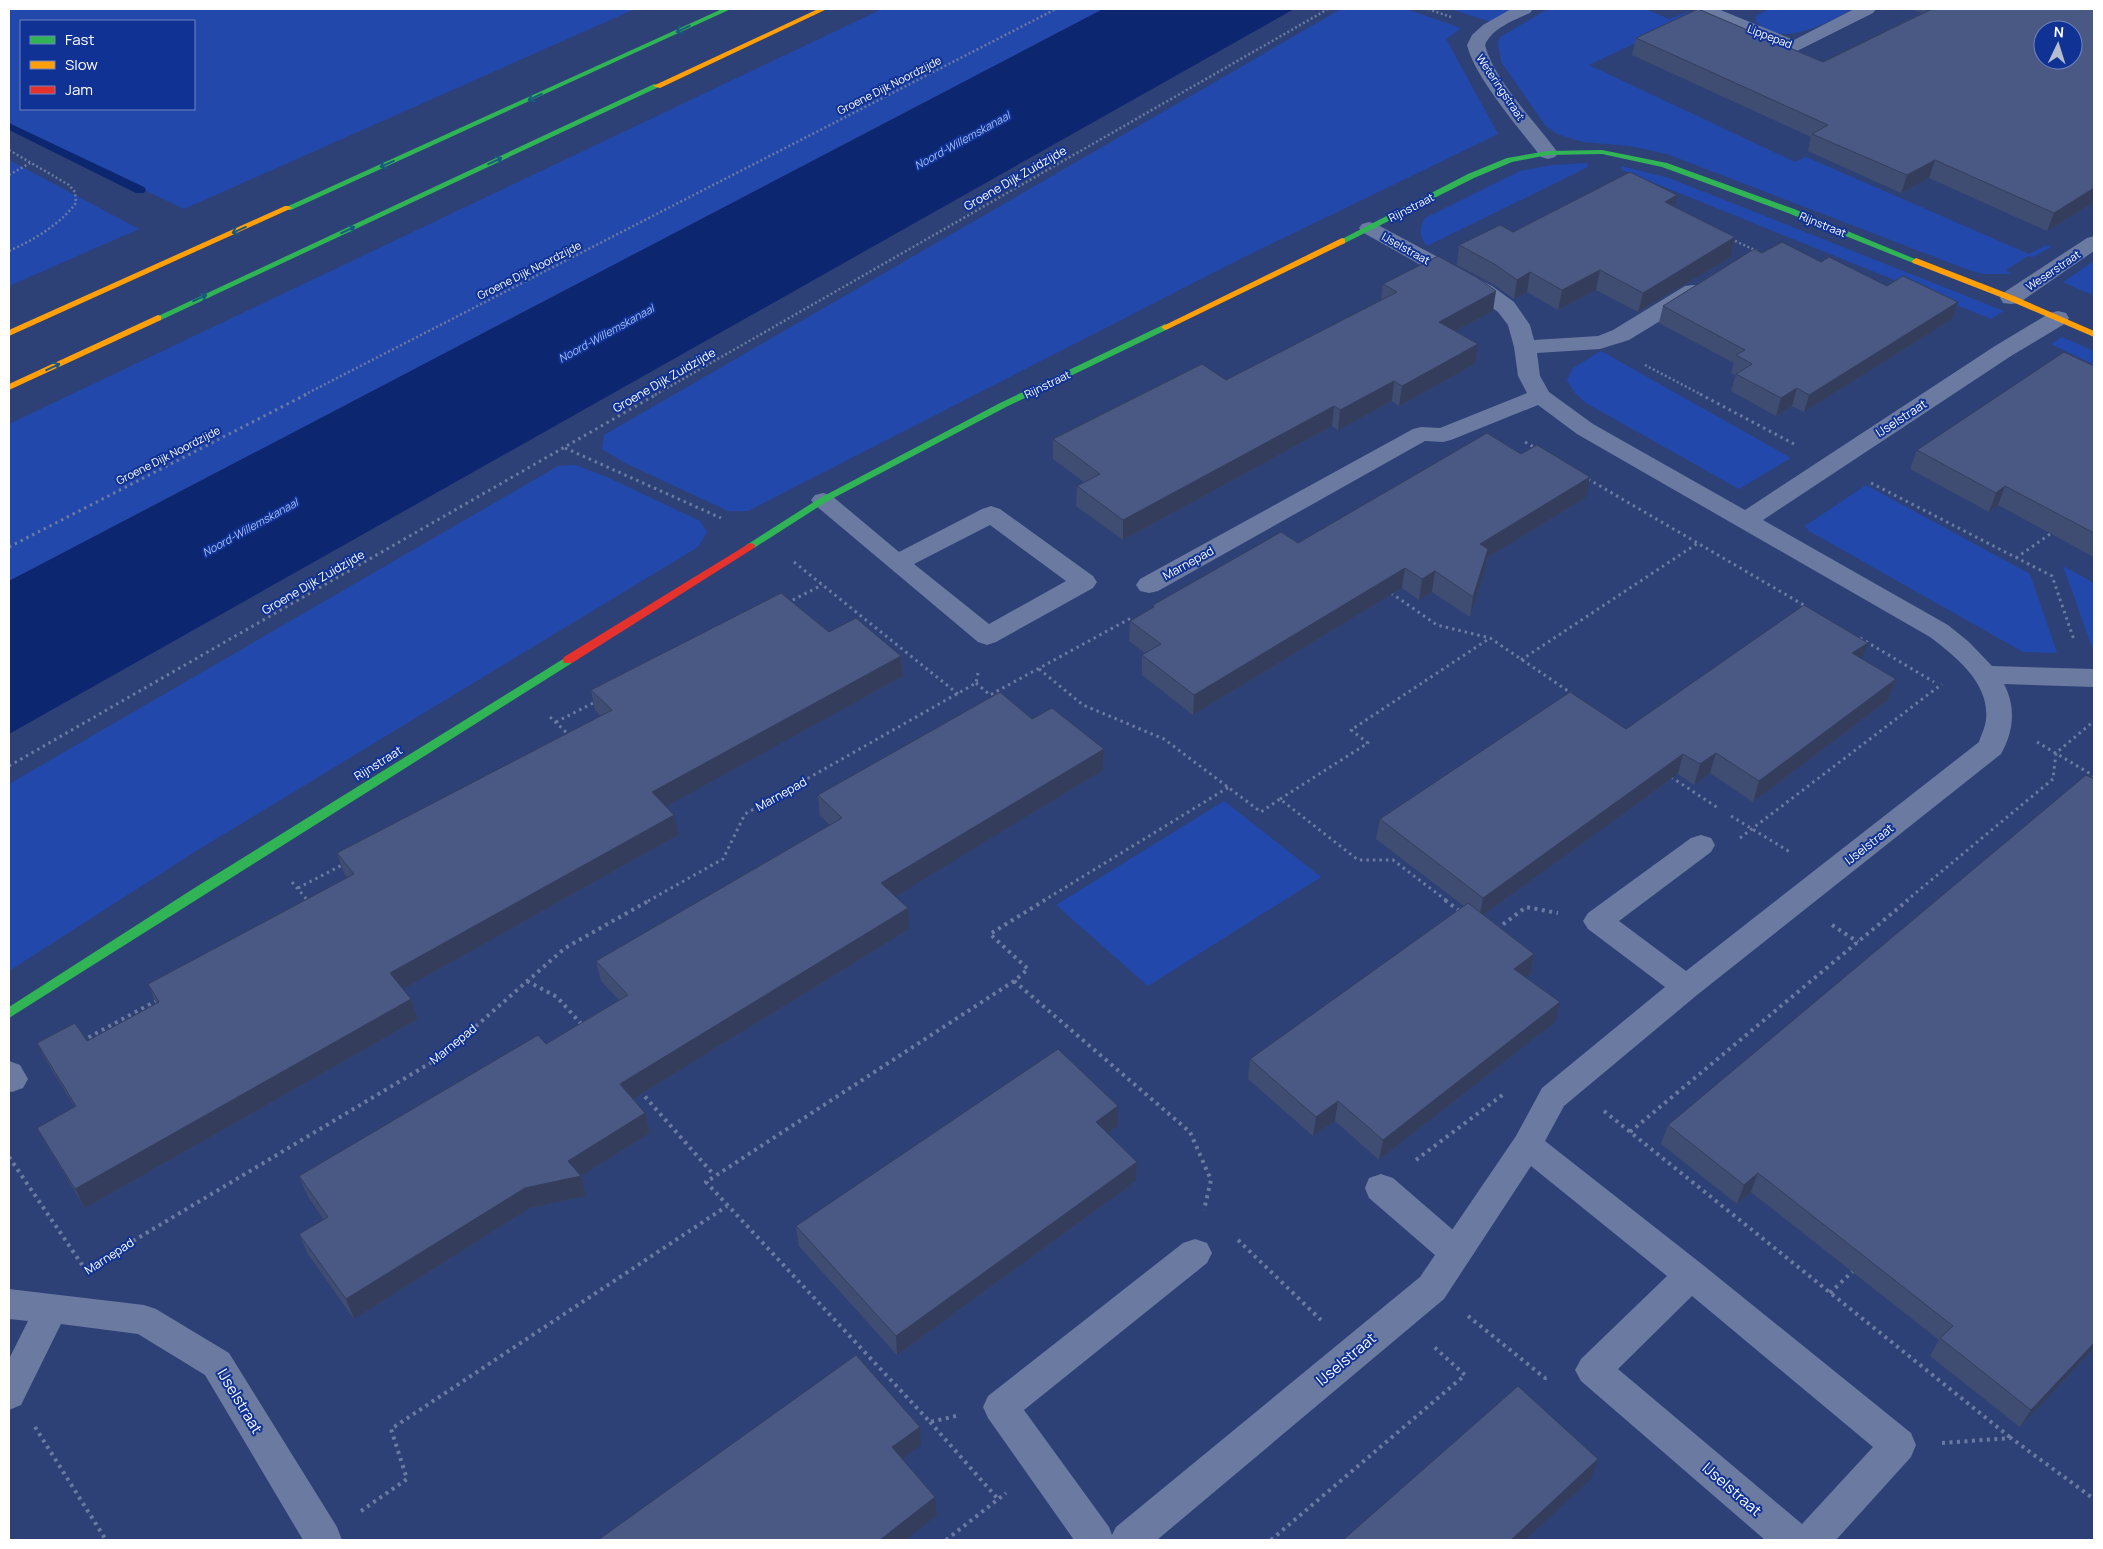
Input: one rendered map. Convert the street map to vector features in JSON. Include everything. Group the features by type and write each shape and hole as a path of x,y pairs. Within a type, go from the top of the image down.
{"main road":[{"path":"9,333 727,9"},
{"path":"9,387 823,9"},
{"name":"Rijnstraat","path":"9,1013 823,500 1003,405 1369,228 1471,176 1510,160 1548,153 1602,152 1664,165 1791,211 2011,298 2094,334"}],"street":[{"name":"Weteringstraat","path":"1524,9 1486,30 1476,44 1477,53 1548,153"},
{"name":"Lippepad","path":"1703,9 1796,47 1867,9"},
{"name":"Lippepad","path":"1726,18 1744,9"},
{"name":"IJselstraat","path":"1129,1540 1432,1288 1527,1145 1561,1090 1686,987 1991,747 1999,720 1997,700 1985,675 1966,652 1939,631 1586,429 1540,396 1529,376 1525,347 1519,325 1506,307 1484,291 1369,228"},
{"name":"Weserstraat","path":"2011,298 2094,242"},
{"path":"1525,347 1600,342 1621,335 1709,281"},
{"name":"IJselstraat","path":"1745,521 2003,351 2058,318"},
{"name":"Marnepad","path":"1149,585 1421,434 1444,435 1540,396"},
{"path":"823,500 897,563 988,636 1084,582 991,514 897,563"},
{"path":"1985,675 2091,678"},
{"path":"1686,987 1598,921 1702,845"},
{"path":"1527,1145 1691,1275 1898,1445 1812,1540"},
{"path":"1381,1188 1456,1252"},
{"path":"1096,1540 1001,1407 1195,1252"},
{"path":"1593,1370 1691,1275"},
{"name":"IJselstraat","path":"9,1304 144,1320 218,1364 323,1539"},
{"path":"10,1391 52,1308"},
{"name":"IJselstraat","path":"1593,1370 1792,1540"}],"path":[{"name":"Groene Dijk Noordzijde","path":"9,546 1056,9"},
{"name":"Groene Dijk Zuidzijde","path":"9,766 1328,9"},
{"path":"9,150 69,185 75,192 76,203 65,218 43,235 9,250"},
{"path":"9,174 30,163"},
{"path":"1600,342 1832,464 2052,576 2091,678"},
{"path":"1484,418 1544,453"},
{"path":"564,448 764,538 958,694"},
{"path":"1587,478 1815,612"},
{"path":"1521,660 1698,544 1745,521"},
{"path":"2016,558 2055,530"},
{"path":"779,607 822,585"},
{"name":"Marnepad","path":"52,1308 86,1269 442,1056 565,948 723,859 745,814 976,684 990,695 1166,598 1149,585"},
{"path":"1389,592 1436,625 1490,638 1575,697"},
{"path":"1856,636 2094,776"},
{"path":"1038,669 1083,705 1164,739 1261,812 1368,743 1351,730 1490,638"},
{"path":"1702,845 1727,849 1940,685 1985,675"},
{"path":"522,689 575,742"},
{"path":"556,722 599,700"},
{"path":"1630,1132 2053,779 2056,753 2094,721"},
{"path":"1668,775 1751,829 1830,874"},
{"path":"998,1499 930,1422 706,1182 714,1175 1014,982 1028,969 990,934 1229,787"},
{"path":"1280,799 1358,860 1393,860 1467,917"},
{"path":"266,850 314,908"},
{"path":"298,888 350,861"},
{"path":"1489,934 1526,907 1598,921"},
{"path":"527,981 557,997 583,1027"},
{"path":"1014,982 1190,1132 1211,1180 1195,1252"},
{"path":"73,1046 161,999"},
{"path":"635,1086 714,1175"},
{"path":"1381,1188 1502,1093 1561,1090 1630,1132 2010,1438 2094,1499"},
{"path":"9,1157 86,1269"},
{"path":"323,1539 407,1479 391,1429 727,1206"},
{"path":"1205,1208 1212,1215"},
{"path":"1233,1235 1354,1352"},
{"path":"1830,1293 1858,1266"},
{"path":"1432,1288 1545,1378 1593,1370"},
{"path":"1270,1540 1465,1375 1399,1315"},
{"path":"10,1391 106,1540"},
{"path":"930,1422 1001,1407"},
{"path":"1898,1445 2010,1438"},
{"path":"946,1540 1041,1465"}],"shaded area":[{"path":"9,9 635,9 184,209 9,126"},
{"path":"882,9 1103,9 9,581 9,424"},
{"path":"1341,9 1406,9 1461,28 1446,39 1498,134 1246,256 748,511 728,511 625,463 602,449 604,435"},
{"path":"1450,9 1514,9 1491,22"},
{"path":"1548,9 1645,9 1669,19 1688,12 1718,25 1667,28 1589,65 1795,162 1806,157 2029,254 2046,245 2051,247 2033,257 2028,256 2006,270 2011,274 1982,274 1667,154 1629,146 1583,142 1557,134 1546,126 1501,62 1498,43 1500,37"},
{"path":"1769,9 1852,9 1817,27 1790,34 1777,33 1765,29 1756,21 1756,16"},
{"path":"9,160 139,229 9,286"},
{"path":"1587,163 1588,167 1427,246 1422,239 1421,229 1425,218 1520,171 1552,165"},
{"path":"1621,166 1669,178 2004,311 1991,319 1622,170"},
{"path":"2094,261 2094,291 2090,294 2063,282"},
{"path":"2062,337 2094,351 2094,365 2051,344"},
{"path":"1601,351 1791,458 1739,489 1586,403 1574,392 1567,380 1573,368"},
{"path":"575,465 607,477 700,521 707,532 698,547 196,851 9,971 9,784 558,466"},
{"path":"1866,485 2030,574 2057,653 2023,652 1809,531 1805,526"},
{"path":"2063,566 2094,583 2094,653"},
{"path":"1224,801 1321,877 1148,986 1056,905"}],"water":[{"name":"Noord-Willemskanaal","path":"1103,9 1294,9 9,734 9,581"}],"building":[{"path":"1698,9 1823,62 1932,9 2094,9 2094,188 2054,213 1935,160 1907,175 1812,134 1828,125 1636,38"},
{"path":"1630,172 1677,195 1665,202 1735,237 1643,293 1600,270 1562,290 1530,272 1517,280 1496,265 1459,245 1500,225 1513,232"},
{"path":"1782,242 1821,262 1829,257 1887,286 1903,276 1958,302 1809,395 1797,388 1781,398 1736,374 1752,364 1736,355 1745,350 1663,306 1754,249 1762,253"},
{"path":"1438,256 1478,278 1496,291 1439,322 1478,344 1402,386 1394,381 1340,410 1334,406 1123,520 1077,486 1100,474 1053,439 1202,364 1226,380 1397,292 1383,284"},
{"path":"2064,352 2094,366 2094,533 2005,486 1996,493 1917,450"},
{"path":"1487,433 1521,454 1537,445 1590,477 1480,544 1488,549 1473,597 1435,571 1422,579 1405,568 1194,695 1142,655 1161,644 1130,621 1154,607 1153,605 1281,532 1298,543"},
{"path":"781,593 829,632 856,618 901,656 652,792 674,815 390,973 411,999 75,1189 37,1128 76,1106 37,1043 75,1023 87,1041 159,1002 148,984 354,874 337,853 612,710 591,690"},
{"path":"1804,605 1868,643 1852,653 1896,679 1759,781 1716,753 1700,764 1683,754 1483,898 1380,819 1570,692 1626,729"},
{"path":"1000,692 1032,719 1052,708 1104,749 881,883 908,908 620,1084 645,1113 568,1161 581,1176 525,1188 346,1299 299,1234 328,1217 299,1176 538,1035 546,1044 628,995 596,961 842,818 818,795"},
{"path":"2086,775 2094,779 2094,1343 2031,1410 1940,1338 1953,1326 1758,1173 1744,1185 1668,1125"},
{"path":"1468,903 1534,954 1514,969 1560,1002 1383,1140 1338,1101 1316,1117 1250,1059"},
{"path":"1058,1049 1118,1106 1096,1122 1137,1162 896,1336 796,1226"},
{"path":"856,1355 920,1427 892,1447 935,1497 880,1540 598,1540"},
{"path":"1518,1386 1598,1459 1511,1540 1343,1540"}],"waterway":[{"path":"9,126 140,190"}],"traffic: fast":[{"path":"288,208 727,9"},
{"path":"158,318 657,86"},
{"path":"1342,241 1471,176 1510,160 1548,153 1602,152 1664,165 1791,211 1916,261"},
{"path":"750,546 823,500 1003,405 1165,327"},
{"path":"9,1013 200,890 568,660"}],"traffic: slow":[{"path":"657,86 823,9"},
{"path":"9,333 288,208"},
{"path":"1165,327 1342,241"},
{"path":"1916,261 2011,298 2094,334"},
{"path":"9,387 158,318"}],"traffic: jam":[{"path":"568,660 750,546"}]}
